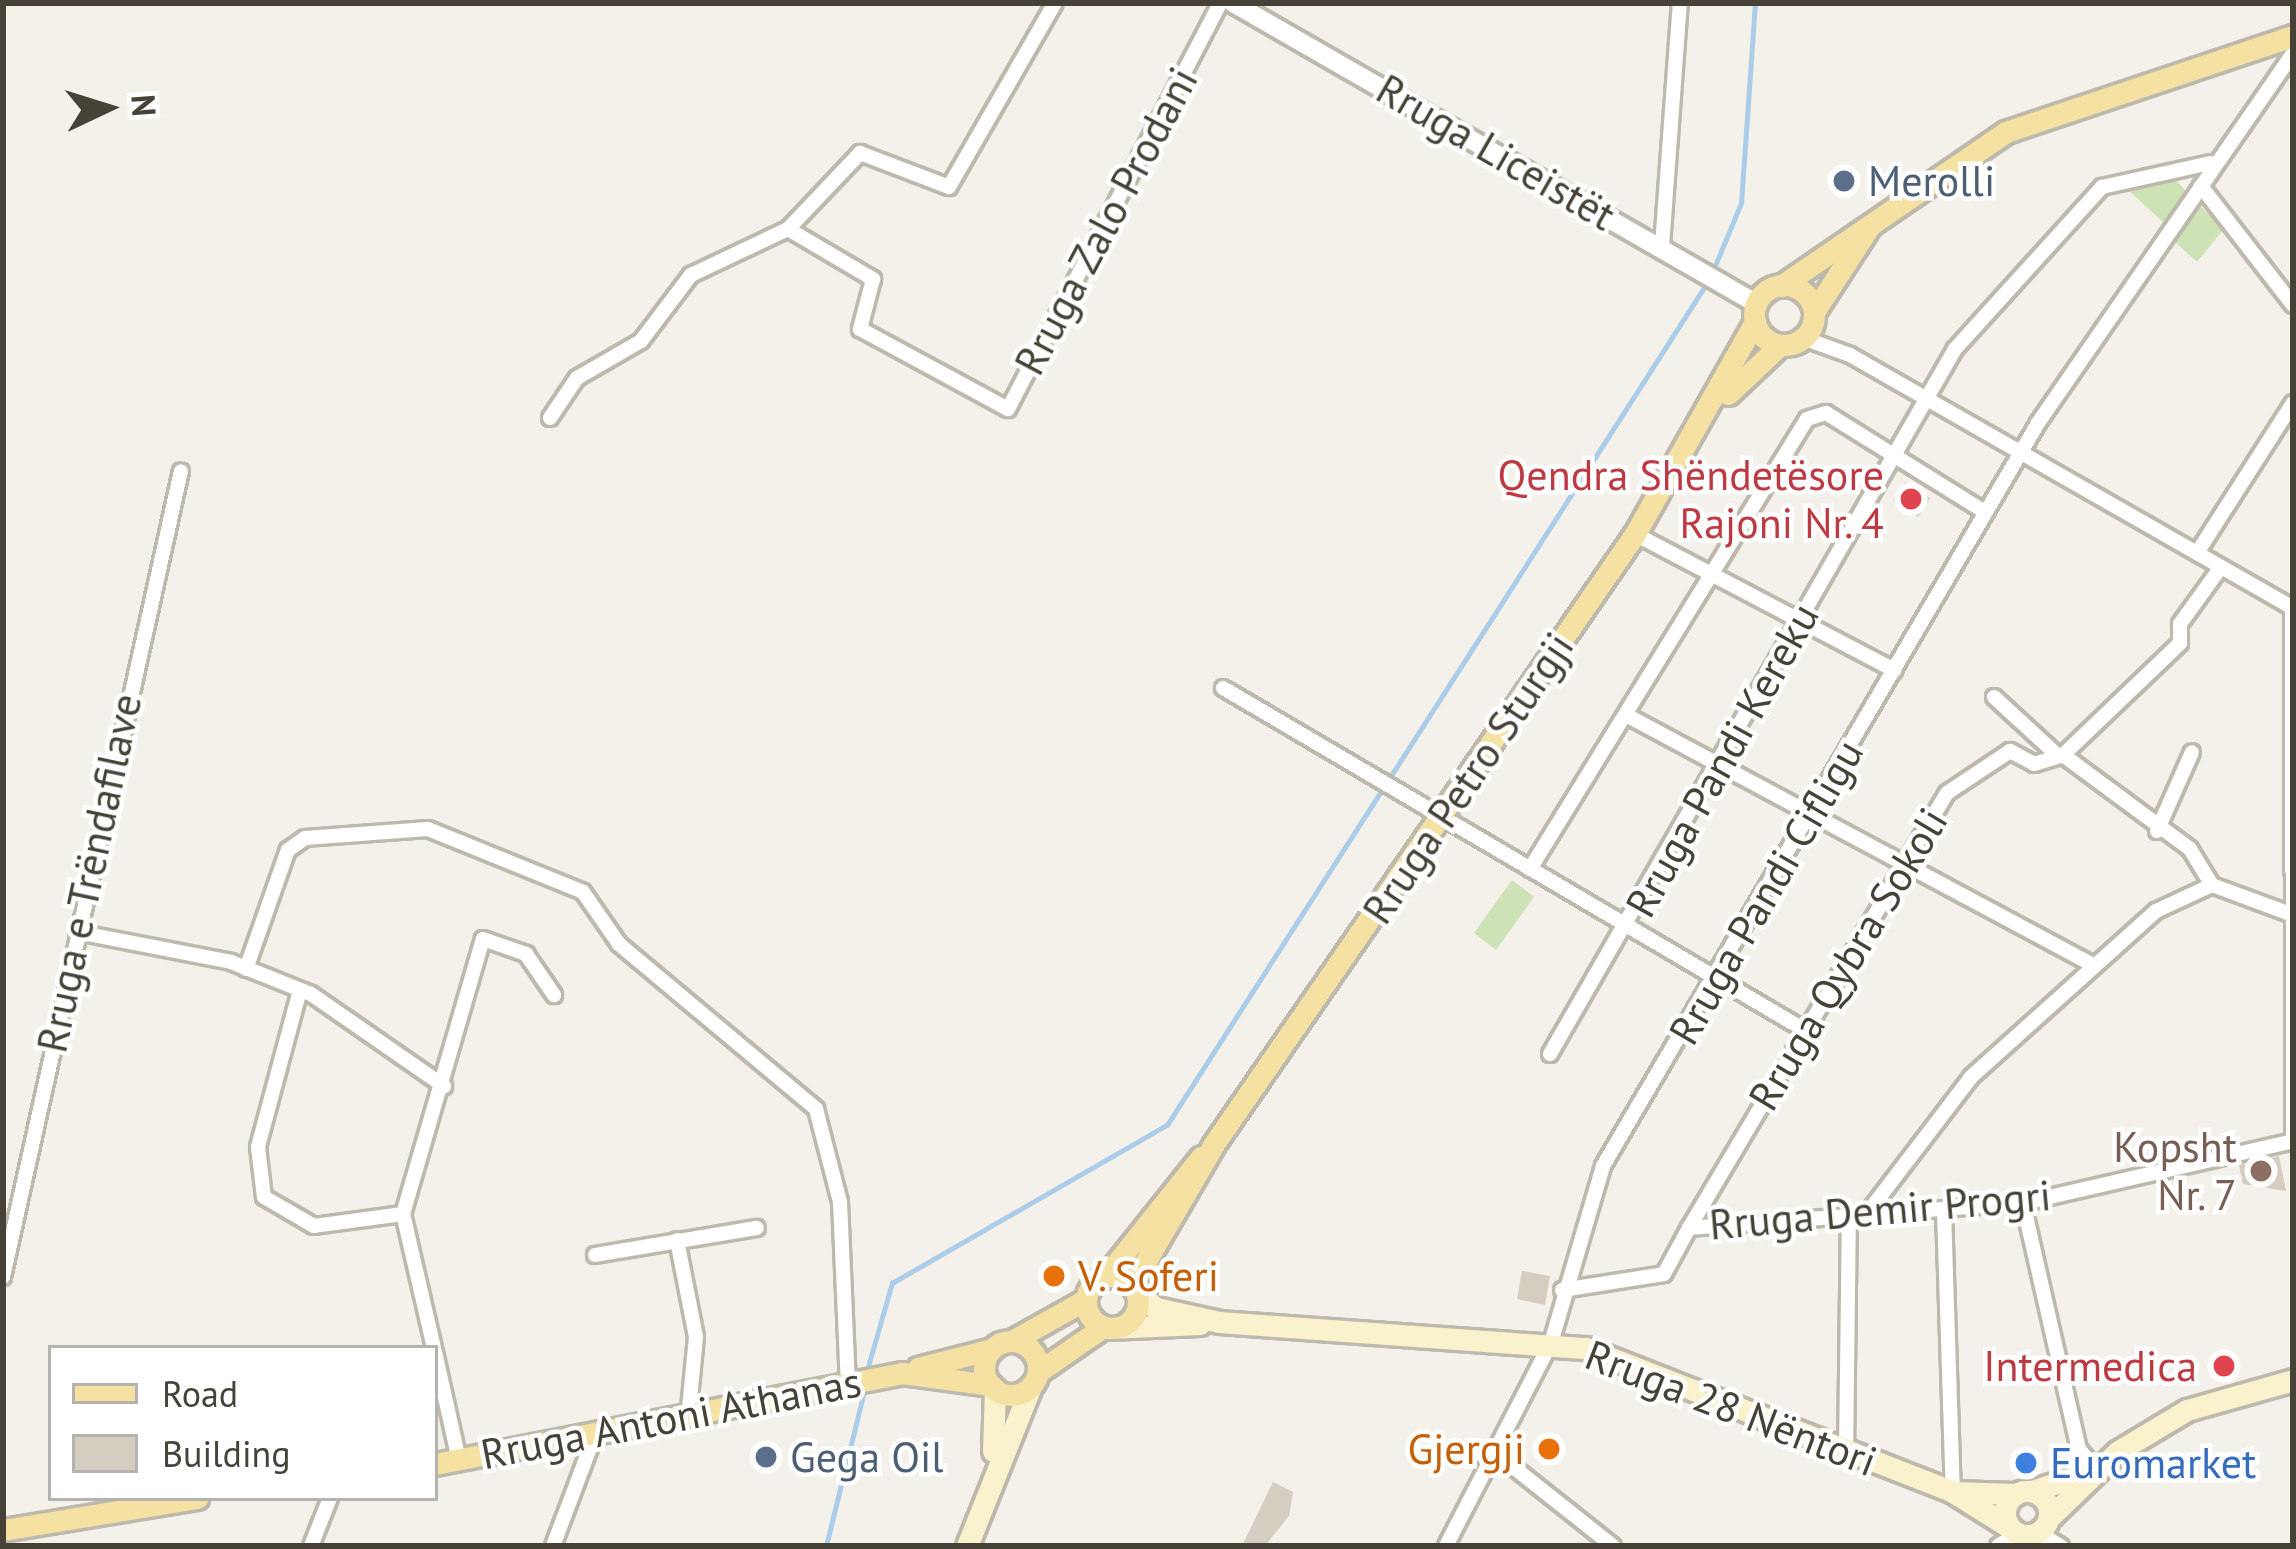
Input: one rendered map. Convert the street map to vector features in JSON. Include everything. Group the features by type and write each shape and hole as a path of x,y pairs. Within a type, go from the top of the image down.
{"main road":[{"path":"1871,224 1803,338 1780,345 1751,306 1871,224 2028,121 2293,36"},
{"path":"1781,286 1803,292 1814,314"},
{"name":"Rruga Petro Sturgji","path":"1106,1276 1214,1144 1635,534 1715,407 1751,306"},
{"name":"Rruga Petro Sturgji","path":"1715,407 1780,345"},
{"name":"Rruga Petro Sturgji","path":"1133,1287 1214,1144"},
{"path":"967,1546 992,1463 1034,1379 1106,1328 1133,1317 1133,1287 1106,1276 1085,1300 1106,1328"},
{"name":"Rruga 28 Nëntori","path":"1133,1287 1156,1309 1219,1322"},
{"name":"Rruga Antoni Athanas","path":"438,1464 904,1373 1002,1345 1085,1300"},
{"name":"Rruga 28 Nëntori","path":"1106,1328 1219,1322 1551,1343 1953,1492 2023,1531 2096,1470 2187,1410 2293,1380"},
{"path":"992,1463 993,1387 1002,1345 1032,1351 1034,1379"},
{"name":"Rruga Antoni Athanas","path":"904,1373 993,1387 1034,1379"},
{"name":"Rruga 28 Nëntori","path":"1953,1492 2023,1492 2096,1470"},
{"path":"2023,1492 2023,1531"},
{"path":"2023,1492 2023,1531"},
{"path":"3,1530 179,1501"}],"street":[{"path":"550,418 577,378 640,341 691,275 788,229 866,150 949,187 1055,3"},
{"name":"Rruga Zalo Prodani","path":"788,229 873,279 860,329 1008,410 1220,3"},
{"name":"Rruga Liceistët","path":"1233,3 1662,246 1751,306"},
{"path":"1662,246 1680,3"},
{"name":"Rruga Pandi Cifligu","path":"1447,1546 1551,1343 1562,1290 1603,1166 1985,512 2201,186 2210,163 2293,54"},
{"name":"Rruga Pandi Kereku","path":"1550,1054 1724,764 1799,619 1932,404 1955,349 2102,187 2210,163"},
{"path":"2201,186 2293,305"},
{"path":"1814,314 1850,355"},
{"path":"1803,338 1850,355 2020,457 2292,608 2293,1142"},
{"path":"2197,553 2293,403"},
{"path":"1530,869 1818,413 1985,512"},
{"name":"Rruga e Trëndafilave","path":"3,1276 181,471"},
{"path":"1635,534 1894,670"},
{"path":"2060,755 2180,643 2180,623 2221,566"},
{"path":"1223,688 1714,982 1808,1032"},
{"path":"1994,697 2060,755 2157,830 2191,850 2212,885"},
{"path":"1626,715 2092,965"},
{"name":"Rruga Qybra Sokoli","path":"1689,1228 1808,1032 1902,860 1946,793 2009,752 2034,764 2060,755"},
{"path":"2157,830 2192,752"},
{"path":"246,969 289,850 304,838 428,829 583,892 619,944 816,1109 838,1185 851,1382"},
{"path":"1866,1216 1971,1077 2092,965 2183,891 2212,885 2292,915"},
{"path":"77,932 246,969 300,990 444,1086"},
{"path":"434,1345 403,1214 483,940 526,954 554,995"},
{"path":"300,990 258,1147 264,1197 314,1226 403,1214"},
{"name":"Rruga Demir Progri","path":"1562,1290 1664,1274 1689,1228 2023,1203 2293,1142"},
{"path":"2023,1203 2079,1449 2096,1470"},
{"path":"1944,1211 1953,1492"},
{"path":"1846,1454 1850,1219"},
{"path":"595,1255 758,1228"},
{"path":"677,1240 696,1337 688,1418"},
{"path":"438,1364 459,1460"},
{"path":"553,1546 595,1435"},
{"path":"1493,1451 1613,1546"},
{"path":"311,1546 329,1501"},
{"path":"2023,1531 2061,1546"}],"green space":[{"path":"2174,178 2189,195 2163,222 2126,188"},
{"path":"2198,204 2224,229 2197,262 2172,239"},
{"path":"1512,880 1534,897 1496,950 1474,933"}],"building":[{"name":"Qendra Shëndetësore Rajoni Nr. 4","path":"1905,482 1930,498 1918,517 1893,500"},
{"name":"Kopsht Nr. 7","path":"2279,1156 2286,1191 2243,1184 2239,1165"},
{"path":"1522,1271 1550,1276 1545,1305 1517,1299"},
{"path":"1273,1482 1293,1492 1289,1516 1265,1546 1242,1546"}],"waterway":[{"path":"1712,273 1741,203 1755,3"},
{"path":"867,1370 892,1283 1167,1125 1707,283"},
{"path":"826,1546 865,1387"}],"place":[{"name":"Merolli","path":"1844,181"},
{"name":"Qendra Shëndetësore Rajoni Nr. 4","path":"1911,499"},
{"name":"Kopsht Nr. 7","path":"2261,1171"},
{"name":"V. Soferi","path":"1054,1276"},
{"name":"Intermedica","path":"2224,1366"},
{"name":"Gjergji","path":"1549,1449"},
{"name":"Gega Oil","path":"766,1457"},
{"name":"Euromarket","path":"2026,1463"}]}
